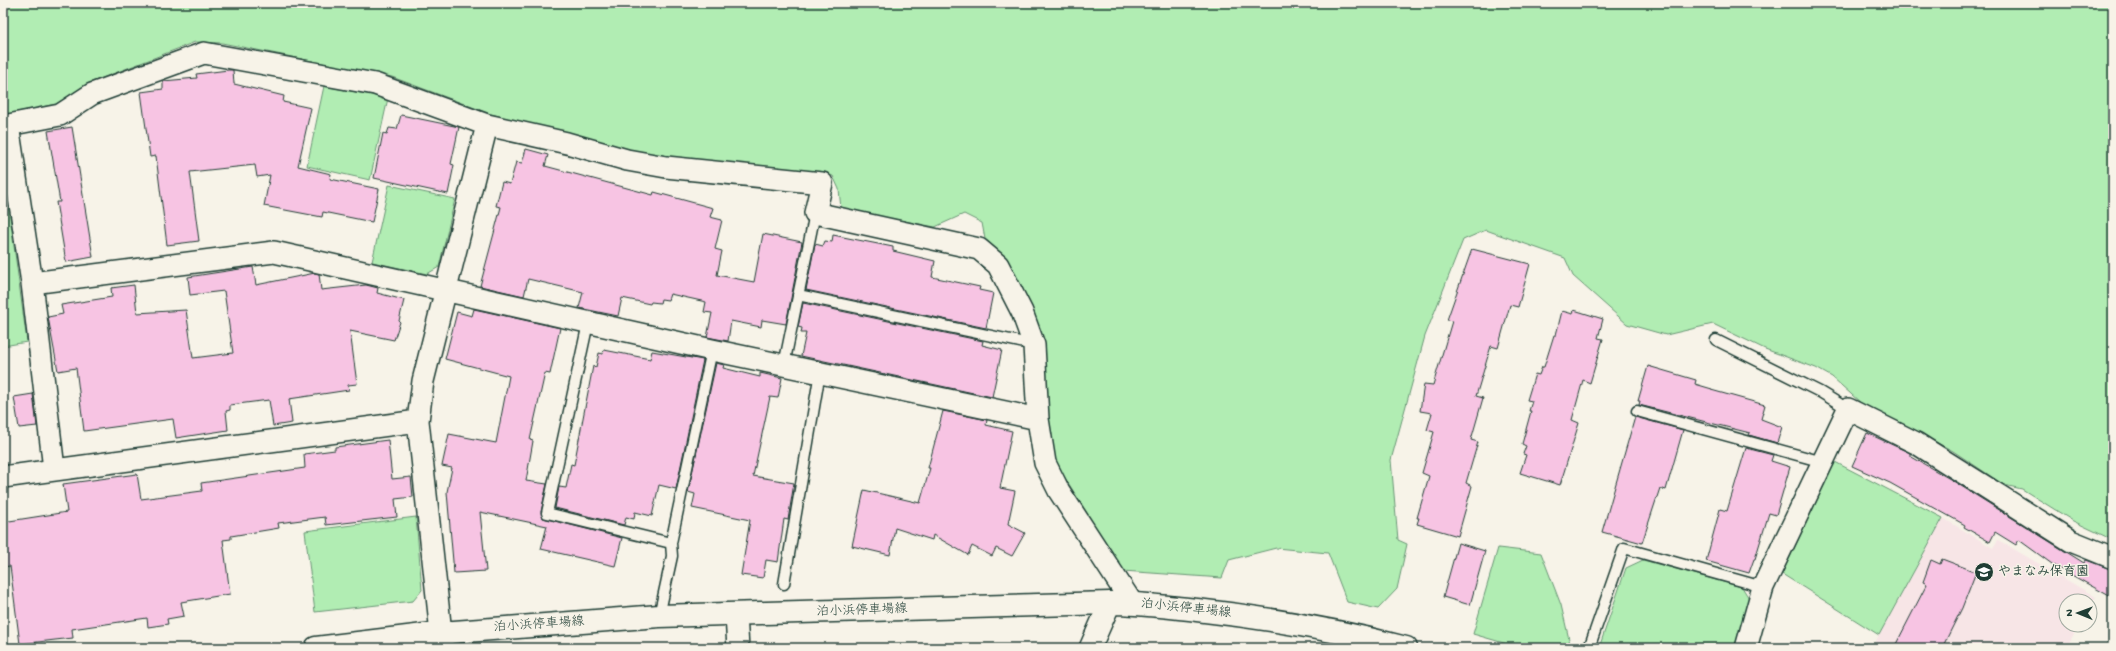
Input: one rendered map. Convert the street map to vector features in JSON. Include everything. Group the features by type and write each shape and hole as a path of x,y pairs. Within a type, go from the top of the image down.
{"main road":[{"name":"泊小浜停車場線","path":"316,648 442,640 659,616 1132,603 1294,624 1364,637 1406,648"}],"street":[{"path":"54,469 32,283 5,126 60,115 92,94 204,53 375,84 486,125 566,143 627,160 666,167 822,183 815,213 979,250 998,265 1022,312 1034,344 1038,418 1045,463 1059,491 1132,603"},
{"path":"442,640 418,421 423,381 486,125"},
{"path":"32,283 274,252 712,350 1038,418"},
{"path":"1746,648 1763,587 1848,409 1916,443 2071,541 2113,558"},
{"path":"3,477 418,421"},
{"path":"1090,648 1110,603"},
{"path":"736,615 738,648"}],"lane":[{"path":"784,365 815,213"},
{"path":"798,294 1034,344"},
{"path":"588,322 547,513 671,543"},
{"path":"1716,340 1820,392 1848,409"},
{"path":"659,616 672,556 671,543 712,350"},
{"path":"784,584 820,372"},
{"path":"1637,411 1823,462"},
{"path":"1589,648 1624,548 1763,587"}],"shaded area":[{"name":"やまなみ保育園","path":"1943,518 1993,548 1998,540 2089,593 2058,593 2058,633 2074,633 2066,648 1872,648"}],"green space":[{"path":"3,3 2113,3 2113,540 2073,521 2022,489 2004,485 1953,451 1861,403 1832,377 1816,368 1765,349 1713,324 1666,335 1627,324 1573,276 1565,258 1486,230 1463,240 1425,336 1391,460 1398,540 1407,544 1397,589 1378,609 1347,602 1328,553 1276,548 1229,560 1222,578 1123,571 1057,465 1052,450 1043,351 1034,314 1005,258 985,239 982,223 964,214 935,227 841,209 839,189 833,176 666,160 629,152 569,134 491,114 392,77 222,43 195,42 89,83 56,104 3,115"},
{"path":"324,86 388,98 370,180 307,166"},
{"path":"3,165 27,342 3,346"},
{"path":"389,185 455,199 439,267 427,274 372,262"},
{"path":"1835,462 1943,518 1879,635 1782,574"},
{"path":"416,517 422,590 413,601 315,612 305,531"},
{"path":"1498,548 1541,553 1561,605 1571,648 1521,648 1473,634"},
{"path":"1643,560 1742,587 1750,600 1735,648 1599,648 1626,568"}],"building":[{"path":"233,70 234,84 284,96 283,102 311,108 298,166 331,174 330,179 379,189 372,222 323,212 322,217 264,206 270,175 257,177 255,165 190,172 199,241 167,245 156,156 150,157 141,92 163,89 163,81 197,78 196,74"},
{"path":"401,115 459,127 451,164 454,165 448,194 374,178 383,133 387,134 389,128 397,129"},
{"path":"72,127 93,257 66,262 56,202 60,202 48,131"},
{"path":"526,149 548,155 545,166 653,195 654,192 713,208 710,217 722,220 715,249 722,251 717,275 754,282 763,234 802,242 786,324 762,320 761,327 731,321 728,341 707,337 712,313 704,312 706,302 670,294 668,300 661,299 660,303 651,302 650,304 622,298 618,316 579,308 583,292 528,279 524,296 480,286 501,207 496,206 502,182 510,184 516,162 522,163"},
{"path":"833,235 893,247 893,251 935,261 932,277 980,287 979,290 993,293 986,328 806,290 815,244 823,246 825,241 832,242"},
{"path":"1472,249 1530,264 1518,307 1510,305 1498,348 1491,346 1476,396 1483,398 1471,440 1478,442 1466,483 1472,486 1458,536 1417,524 1419,518 1417,518 1429,476 1422,473 1434,432 1427,430 1432,413 1420,411 1424,384 1433,385 1452,321 1447,320"},
{"path":"253,267 256,285 315,273 319,274 321,290 366,285 378,288 377,293 404,300 400,322 394,340 350,331 357,384 348,385 349,390 289,399 292,423 273,426 269,400 230,405 230,410 226,411 228,430 176,438 173,419 84,431 76,368 58,371 48,317 63,314 61,305 112,297 111,288 134,285 137,313 186,310 193,358 233,353 224,291 190,295 188,277"},
{"path":"803,303 983,341 982,345 1002,350 992,397 801,356 806,333 801,333 802,328 798,327"},
{"path":"474,309 560,328 550,374 545,373 530,440 533,441 526,481 547,484 541,512 543,518 622,538 615,566 541,549 547,526 480,512 486,571 454,573 447,492 452,468 442,466 449,434 496,443 509,376 445,359 457,312 472,316"},
{"path":"1574,310 1603,319 1598,338 1603,339 1590,383 1583,380 1572,420 1579,423 1560,485 1520,473 1526,455 1523,454 1526,446 1522,444 1531,411 1529,411 1532,401 1527,400 1535,374 1539,375 1542,367 1544,367 1554,335 1556,335 1562,311 1573,314"},
{"path":"604,350 650,359 652,351 703,360 676,489 659,485 652,516 635,512 634,519 626,517 624,525 555,508 559,487 566,488 571,464 574,465 593,366 596,367 599,353 603,354"},
{"path":"716,363 724,365 723,368 760,377 760,373 782,378 778,398 770,397 753,476 794,483 788,520 784,519 778,562 766,560 763,578 741,575 750,520 692,508 695,494 688,492"},
{"path":"1648,366 1696,380 1695,384 1712,389 1711,390 1765,405 1761,419 1782,427 1777,443 1749,435 1750,433 1639,405 1640,401 1638,401"},
{"path":"33,394 37,426 19,428 14,397"},
{"path":"943,411 987,420 986,425 1012,431 1000,488 1015,491 1008,524 1025,533 1012,556 996,548 992,556 972,546 968,555 933,535 932,540 895,528 890,555 852,546 864,490 920,503 930,468 928,468"},
{"path":"1635,417 1683,430 1666,490 1660,488 1642,543 1602,532"},
{"path":"1867,433 1910,453 1910,456 1950,479 2084,563 2086,560 2113,570 2113,598 2052,564 2019,540 2016,545 1995,532 1990,542 1964,527 1965,525 1890,483 1852,466"},
{"path":"388,440 392,479 411,477 413,497 395,499 397,517 326,525 325,517 278,523 279,528 231,536 231,539 223,540 230,594 181,602 184,616 167,619 168,624 148,627 147,618 72,629 73,638 20,644 10,566 3,567 3,522 67,512 63,484 137,474 141,499 202,491 201,483 305,468 304,454 335,450 335,447"},
{"path":"1746,448 1773,455 1771,461 1790,467 1776,515 1769,513 1755,559 1749,573 1706,561 1720,509 1727,511"},
{"path":"1458,543 1485,551 1470,605 1443,597"},
{"path":"1942,559 1976,572 1962,608 1942,648 1894,648 1927,584 1923,582 1931,560 1940,564"}],"place":[{"name":"やまなみ保育園","path":"1984,572"}]}
